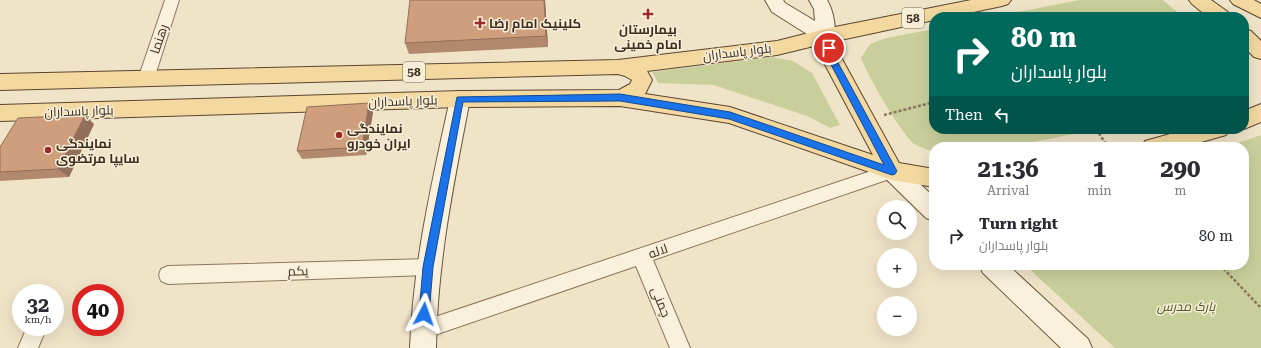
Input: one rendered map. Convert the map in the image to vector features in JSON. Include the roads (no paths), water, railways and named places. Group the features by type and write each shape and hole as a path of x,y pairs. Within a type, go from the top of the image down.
{"main road":[{"path":"774,0 778,7 825,36"},
{"path":"818,0 823,9 825,36 832,59 892,171 929,206"},
{"name":"58","path":"933,12 974,3 1002,0"},
{"path":"1198,0 1215,12"},
{"path":"1239,0 1261,12"},
{"name":"58","path":"825,36 929,13"},
{"name":"بلوار پاسداران","path":"0,82 618,67 777,48 825,36"},
{"path":"1249,41 1261,52"},
{"path":"618,67 633,71 640,75 642,80 637,90 620,98"},
{"name":"بلوار پاسداران","path":"0,113 460,99 620,98 730,115 892,171"},
{"path":"423,339 428,267 460,99"},
{"path":"1249,118 1261,112"},
{"path":"1171,142 1201,134"},
{"name":"58","path":"892,171 929,177"},
{"path":"996,270 1079,348"}],"street":[{"name":"رهنما","path":"146,78 172,0"},
{"name":"لاله","path":"423,339 642,257 892,171"},
{"name":"چمنی","path":"642,257 680,348"},
{"name":"یکم","path":"168,275 428,267"},
{"path":"28,348 33,336"}],"place":[{"name":"بیمارستان امام خمینی","path":"648,14"},
{"name":"کلینیک امام رضا","path":"480,23"},
{"name":"نمایندگی ایران خودرو","path":"339,135"},
{"name":"نمایندگی سایپا مرتضوی","path":"48,150"}],"park label":[{"name":"پارک مدرس","path":"1186,306"}]}
